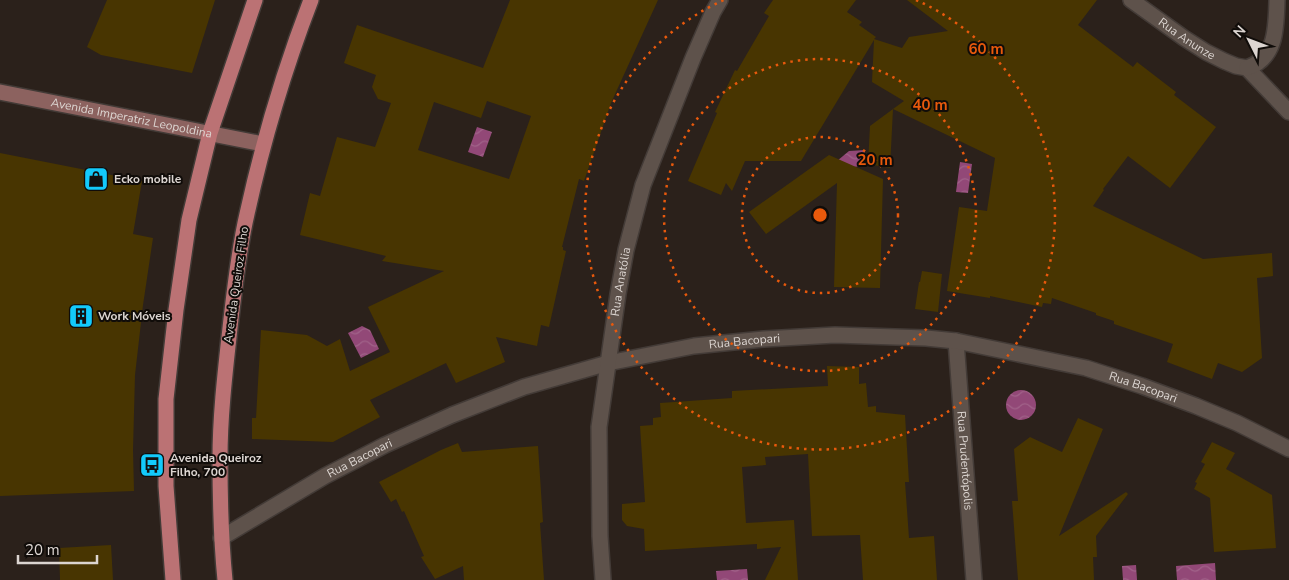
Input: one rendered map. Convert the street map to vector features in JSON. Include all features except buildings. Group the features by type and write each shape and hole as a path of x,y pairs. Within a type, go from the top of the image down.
{"main road":[{"path":"173,580 166,486 166,399 176,310 189,220 210,133 254,0"},
{"name":"Avenida Queiroz Filho","path":"225,580 221,538 220,457 225,372 235,286 246,216 263,144 279,89 311,0"},
{"name":"Avenida Imperatriz Leopoldina","path":"0,92 263,144"}],"street":[{"name":"Rua Anatólia","path":"602,580 599,427 626,250 643,185 693,58 720,0"},
{"name":"Rua Anunze","path":"1131,0 1206,52 1236,66 1247,68 1289,112"},
{"path":"1247,68 1259,62 1271,46 1275,28 1276,0"},
{"name":"Rua Bacopari","path":"221,538 325,476 385,445 452,415 524,387 608,363 694,346 764,339 835,335 926,338 956,341 1086,368 1142,386 1237,423 1289,449"},
{"name":"Rua Prudentópolis","path":"956,341 974,580"}],"water":[{"path":"477,127 492,132 483,157 468,152"},
{"path":"865,150 864,166 852,167 837,161 849,151"},
{"path":"960,162 972,164 968,193 956,192"},
{"path":"362,326 370,330 379,349 361,358 348,333"},
{"path":"1021,390 1027,391 1035,399 1035,411 1027,419 1021,420 1015,419 1007,411 1006,405 1007,399 1015,391"},
{"path":"1215,563 1216,580 1177,580 1176,566"},
{"path":"1136,565 1137,580 1123,580 1122,566"},
{"path":"747,569 748,580 717,580 716,571"}],"place":[{"name":"Ecko mobile","path":"96,179"},
{"name":"Work Móveis","path":"81,316"},
{"name":"Avenida Queiroz Filho, 700","path":"152,465"}]}
